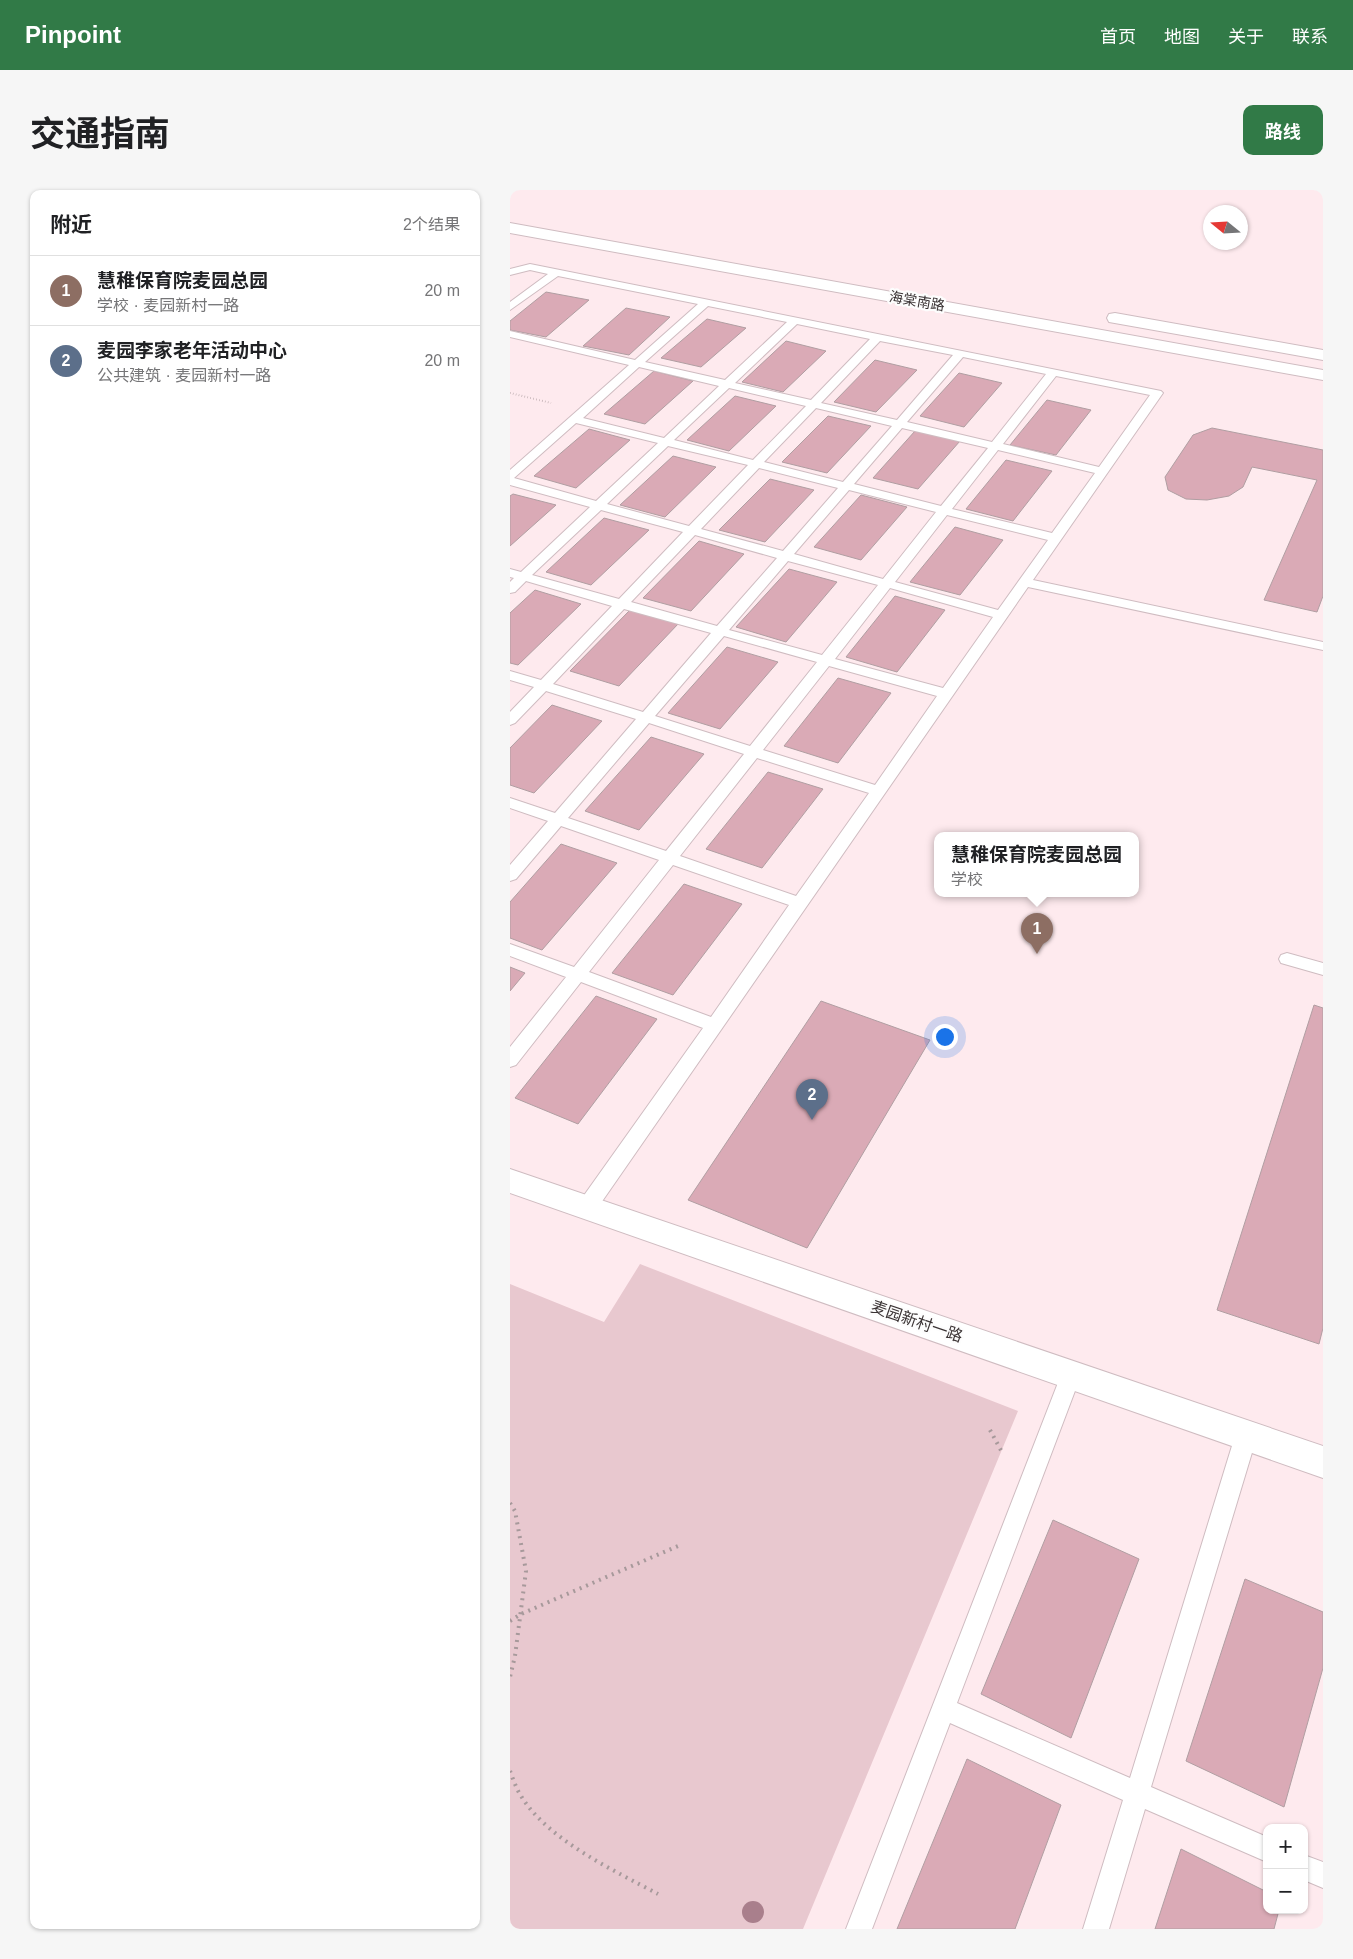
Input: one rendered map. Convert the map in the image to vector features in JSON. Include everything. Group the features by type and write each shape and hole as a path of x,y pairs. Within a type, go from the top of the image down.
{"main road":[{"name":"海棠南路","path":"510,228 1323,375"},
{"path":"1098,315 1323,355"},
{"name":"麦园新村一路","path":"510,1181 1323,1462"}],"lane":[{"path":"510,272 530,267 1157,394 587,1207"},
{"path":"510,307 556,272"},
{"path":"510,476 706,302"},
{"path":"510,589 517,575 599,505 795,320"},
{"path":"510,334 1103,470"},
{"path":"510,720 878,337"},
{"path":"510,875 960,354"},
{"path":"510,1060 1053,373"},
{"path":"574,419 1056,538"},
{"path":"510,481 1002,615"},
{"path":"517,575 947,694"},
{"path":"1025,582 1323,646"},
{"path":"510,675 879,791"},
{"path":"510,803 800,903"},
{"path":"510,950 715,1026"},
{"path":"1287,959 1323,969"},
{"path":"859,1929 1071,1375"},
{"path":"1096,1929 1246,1436"},
{"path":"944,1709 1263,1848"},
{"path":"1308,1869 1323,1875"}],"path":[{"path":"510,1503 515,1511 526,1571 510,1677"},
{"path":"510,1621 521,1614 678,1546"},
{"path":"510,1771 522,1799 546,1827 622,1875 658,1894"}],"shaded area":[{"path":"640,1264 1018,1411 803,1929 510,1929 510,1284 604,1322"}],"building":[{"path":"546,292 589,300 546,337 510,330 510,321"},
{"path":"626,308 670,317 629,355 583,346"},
{"path":"707,319 746,328 701,367 661,358"},
{"path":"786,341 826,351 783,392 742,382"},
{"path":"875,360 917,370 876,412 834,402"},
{"path":"654,371 693,381 645,424 604,414"},
{"path":"959,373 1002,383 964,427 920,416"},
{"path":"735,396 776,406 729,451 687,440"},
{"path":"1047,400 1091,410 1056,455 1010,445"},
{"path":"828,416 871,426 827,473 782,462"},
{"path":"1212,428 1323,450 1323,596 1317,612 1264,600 1317,480 1252,467 1243,487 1229,496 1207,500 1186,499 1168,490 1165,477 1193,435"},
{"path":"589,429 630,440 576,488 534,476"},
{"path":"915,431 960,441 918,489 873,478"},
{"path":"673,456 716,467 665,517 620,505"},
{"path":"1006,460 1052,471 1013,521 966,509"},
{"path":"770,479 814,490 765,542 719,530"},
{"path":"513,494 556,505 510,546 510,496"},
{"path":"861,495 907,507 861,560 814,547"},
{"path":"604,518 649,530 591,585 546,572"},
{"path":"955,527 1003,540 960,595 910,582"},
{"path":"699,541 744,554 691,611 643,598"},
{"path":"789,569 837,582 786,642 736,627"},
{"path":"535,590 581,604 518,665 510,663 510,613"},
{"path":"895,596 945,610 897,672 846,657"},
{"path":"631,609 679,623 619,686 570,671"},
{"path":"727,647 778,662 720,729 668,713"},
{"path":"838,678 891,693 838,763 784,746"},
{"path":"552,705 602,721 534,793 510,785 510,748"},
{"path":"651,737 704,754 639,830 585,811"},
{"path":"768,772 823,789 762,868 706,849"},
{"path":"561,844 617,863 542,950 510,938 510,902"},
{"path":"684,884 742,904 673,995 612,973"},
{"path":"510,967 525,973 510,991"},
{"path":"596,996 657,1019 578,1124 515,1098"},
{"path":"821,1001 930,1040 807,1248 688,1200"},
{"path":"1314,1005 1323,1008 1323,1328 1319,1344 1217,1310"},
{"path":"1053,1520 1139,1559 1071,1738 981,1694"},
{"path":"1245,1579 1323,1612 1323,1668 1284,1807 1186,1761"},
{"path":"967,1759 1061,1805 1015,1929 897,1929"},
{"path":"1181,1849 1263,1890 1263,1914 1278,1914 1274,1929 1155,1929"}],"place":[{"name":"慧稚保育院麦园总园","path":"1037,954"},
{"name":"麦园李家老年活动中心","path":"812,1120"}]}
